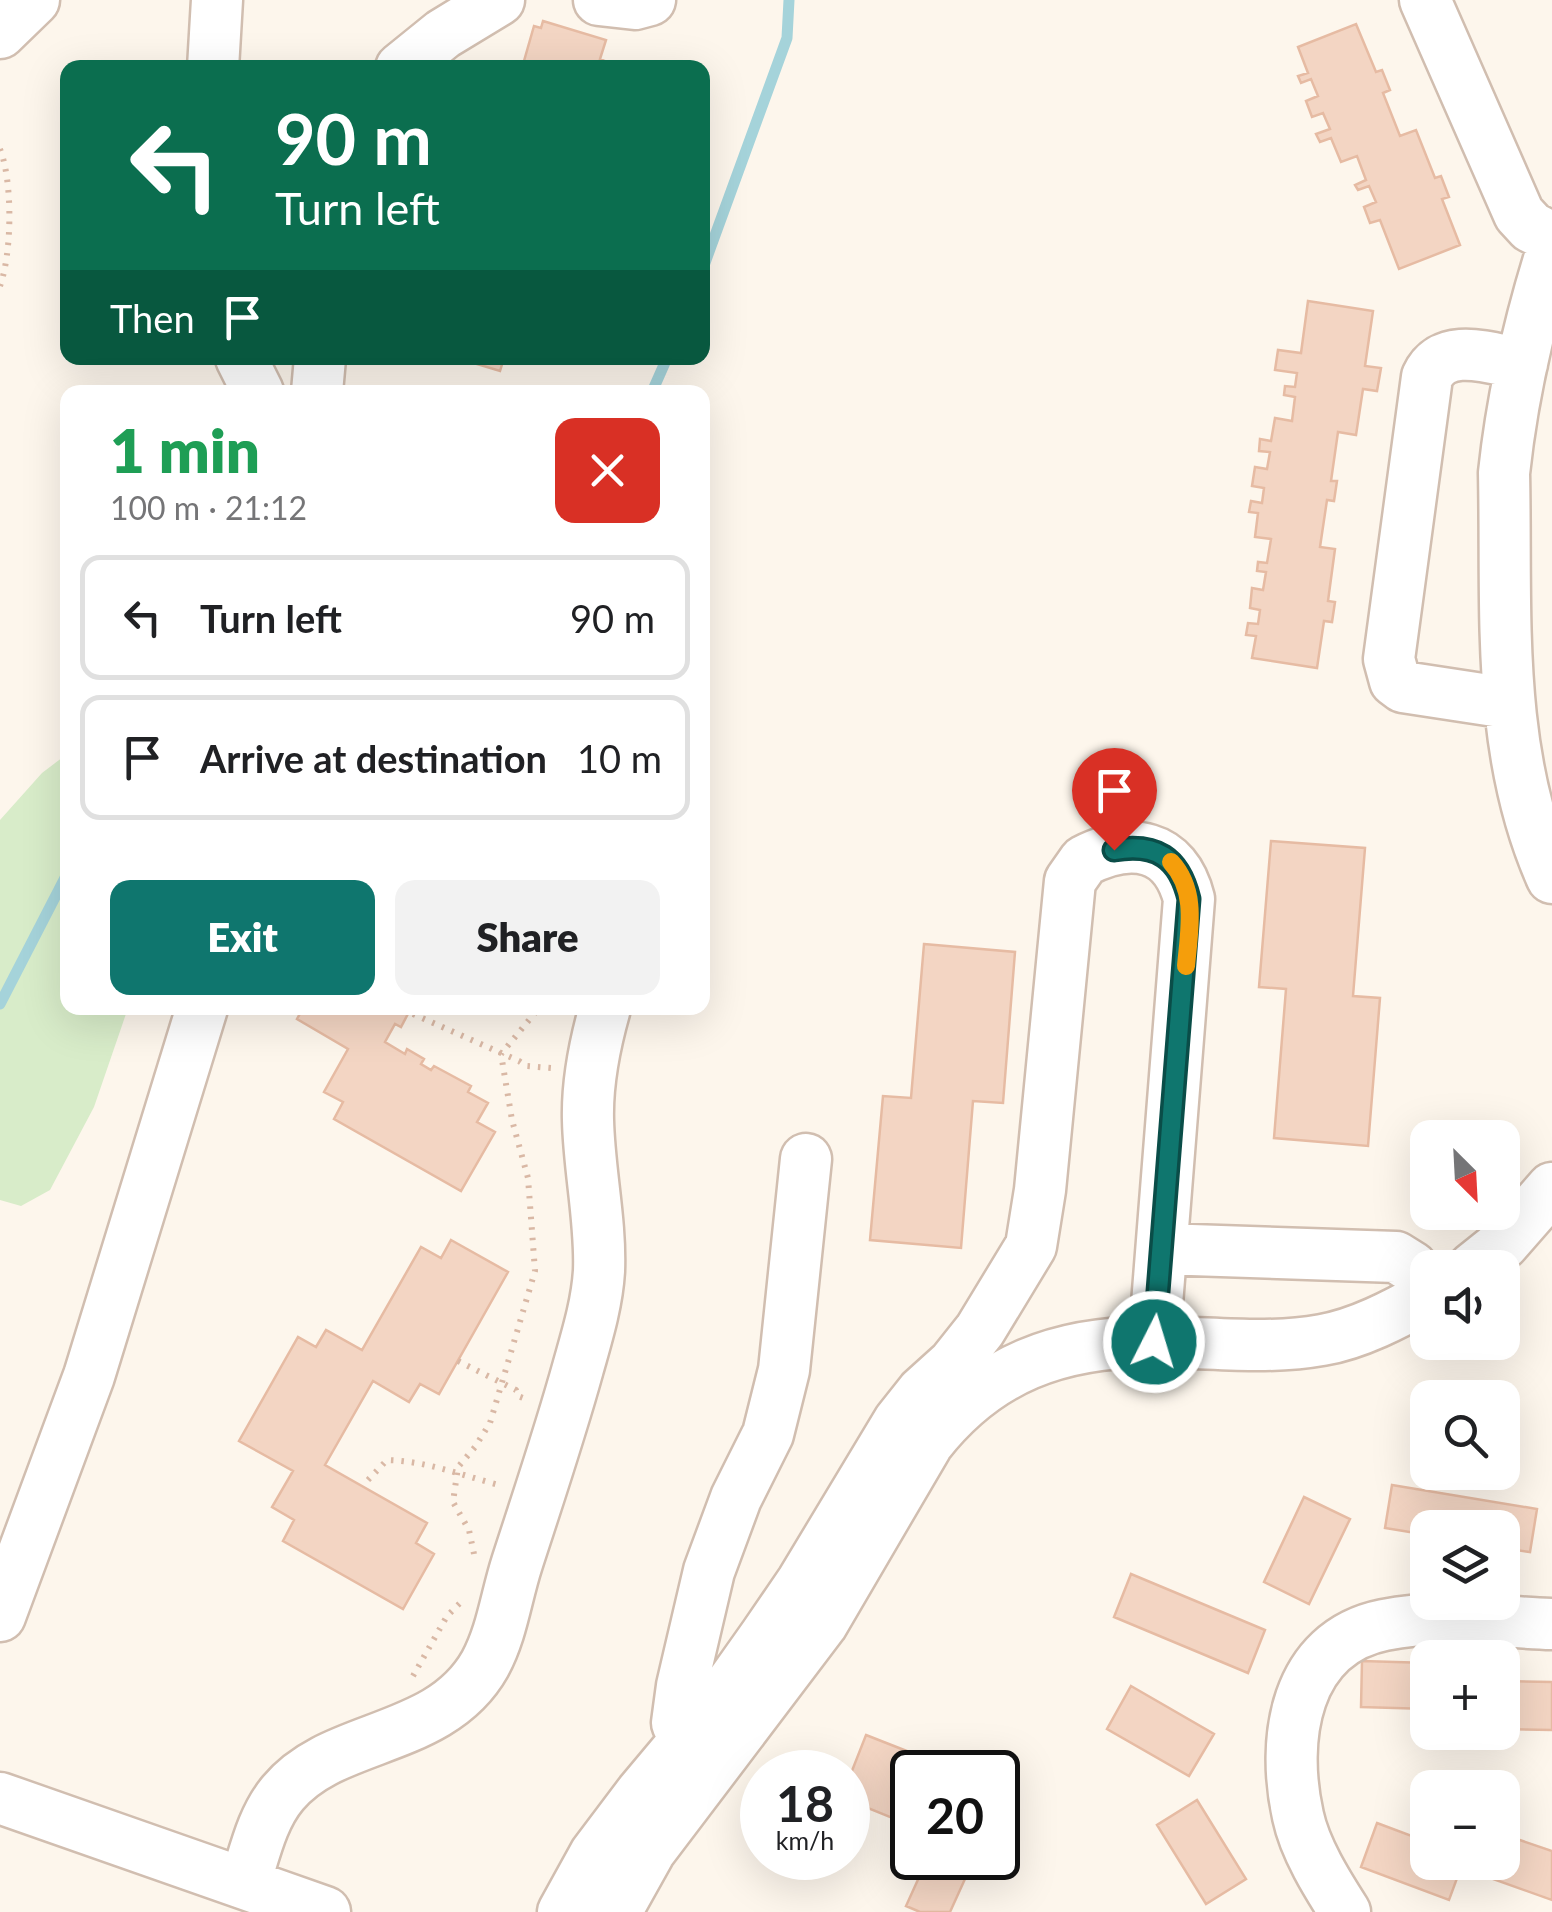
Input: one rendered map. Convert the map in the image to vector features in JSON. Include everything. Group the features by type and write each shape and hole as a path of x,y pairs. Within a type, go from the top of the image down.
{"street":[{"path":"0,32 34,0"},
{"path":"214,60 217,0"},
{"path":"411,60 443,34 499,0"},
{"path":"599,0 635,4 650,0"},
{"path":"1425,0 1520,214 1531,227 1552,238"},
{"path":"1552,250 1522,364 1504,474 1508,702 1518,781 1552,878"},
{"path":"1508,702 1403,688 1395,681 1389,659 1427,377 1441,360 1462,354 1522,364"},
{"path":"616,1912 701,1752 724,1694 802,1582 899,1420 953,1364 992,1311 1031,1246 1070,881 1084,861 1130,847 1144,847 1168,860 1185,884 1189,899 1154,1342"},
{"path":"0,1616 89,1376 200,1015"},
{"path":"245,1883 261,1831 285,1790 316,1767 422,1722 449,1704 483,1668 496,1640 597,1296 599,1268 588,1119 603,1015"},
{"path":"701,1752 677,1723 682,1686 708,1571 736,1498 768,1434 784,1370 806,1159"},
{"path":"1496,1250 1552,1188"},
{"path":"1162,1249 1385,1256 1396,1257 1410,1266"},
{"path":"563,1912 595,1854 641,1793 701,1752 822,1624 928,1444 947,1419 994,1381 1049,1354 1093,1346 1154,1342 1249,1346 1325,1340 1362,1328 1410,1303"},
{"path":"992,1311 1033,1360"},
{"path":"1345,1912 1298,1820 1293,1781 1294,1720 1304,1686 1316,1664 1333,1648 1382,1625 1438,1619 1552,1624"},
{"path":"0,1798 325,1912"}],"path":[{"path":"0,149 6,164 9,218 0,286"},
{"path":"415,1015 526,1066"},
{"path":"474,1563 468,1530 453,1502 457,1473 490,1423 535,1271 528,1178 512,1120 501,1054 533,1015"},
{"path":"533,1226 547,1224"},
{"path":"534,1258 549,1257"},
{"path":"458,1361 516,1390 518,1396"},
{"path":"368,1480 386,1460 440,1466 483,1481"},
{"path":"412,1680 447,1616 464,1600"}],"green space":[{"path":"60,759 60,1015 126,1015 94,1107 50,1190 21,1206 0,1200 0,820 42,773"}],"building":[{"path":"543,21 606,40 602,60 524,60 534,26 541,28"},
{"path":"1356,24 1376,72 1382,70 1390,90 1383,93 1400,136 1416,130 1435,178 1441,176 1449,197 1442,199 1460,245 1399,269 1380,220 1370,223 1364,207 1376,202 1369,186 1358,190 1355,185 1366,180 1357,156 1341,162 1331,138 1320,142 1316,134 1330,129 1323,113 1312,117 1306,101 1318,96 1311,79 1301,83 1298,76 1308,73 1298,47"},
{"path":"1308,301 1373,311 1365,366 1381,368 1377,391 1363,389 1356,435 1338,432 1331,481 1337,481 1334,501 1327,500 1320,547 1335,549 1328,601 1335,602 1332,622 1324,621 1317,668 1252,658 1256,636 1246,635 1248,623 1258,624 1260,610 1250,608 1252,588 1263,590 1266,572 1257,571 1258,562 1267,563 1271,539 1255,537 1258,513 1249,512 1251,501 1262,503 1264,488 1252,486 1255,467 1267,469 1270,452 1259,451 1260,439 1271,441 1275,418 1292,421 1295,397 1284,395 1285,386 1295,387 1297,373 1275,370 1278,350 1301,353"},
{"path":"480,365 502,365 500,371"},
{"path":"1271,841 1365,848 1353,996 1380,998 1368,1146 1274,1138 1286,989 1259,987"},
{"path":"924,944 1015,952 1003,1103 973,1101 961,1248 870,1240 883,1096 911,1098"},
{"path":"299,1015 407,1015 401,1027 395,1024 385,1042 405,1054 407,1049 424,1059 421,1064 431,1070 434,1066 471,1086 468,1092 488,1103 477,1122 495,1132 461,1191 334,1119 343,1102 324,1092 348,1049 297,1019"},
{"path":"451,1240 508,1272 439,1394 420,1384 409,1402 373,1381 325,1465 427,1523 416,1543 434,1554 403,1609 283,1541 294,1520 272,1507 293,1471 239,1441 298,1337 316,1347 326,1330 362,1350 421,1247 441,1258"},
{"path":"1392,1485 1537,1509 1530,1552 1520,1551 1520,1510 1410,1510 1410,1532 1385,1528"},
{"path":"1304,1497 1350,1519 1309,1604 1264,1582"},
{"path":"1131,1574 1265,1630 1248,1673 1114,1617"},
{"path":"1362,1661 1410,1662 1410,1708 1361,1707"},
{"path":"1520,1681 1552,1682 1552,1730 1520,1729"},
{"path":"1131,1686 1214,1734 1189,1776 1107,1729"},
{"path":"866,1735 904,1750 890,1750 890,1817 870,1809 870,1750 860,1750"},
{"path":"1197,1800 1246,1879 1206,1904 1157,1825"},
{"path":"1377,1823 1410,1835 1410,1880 1456,1880 1449,1900 1361,1867"},
{"path":"1520,1840 1552,1851 1552,1900 1496,1880 1520,1880"},
{"path":"918,1880 965,1880 950,1912 920,1912 906,1906"}],"waterway":[{"path":"710,249 787,38 789,0"},
{"path":"655,385 664,365"},
{"path":"0,1004 60,888"}],"slow traffic":[{"path":"1171,862 1178,869 1189,899 1186,966"}],"route":[{"path":"1114,850 1144,847 1156,852 1178,869 1189,899 1154,1342"}]}
